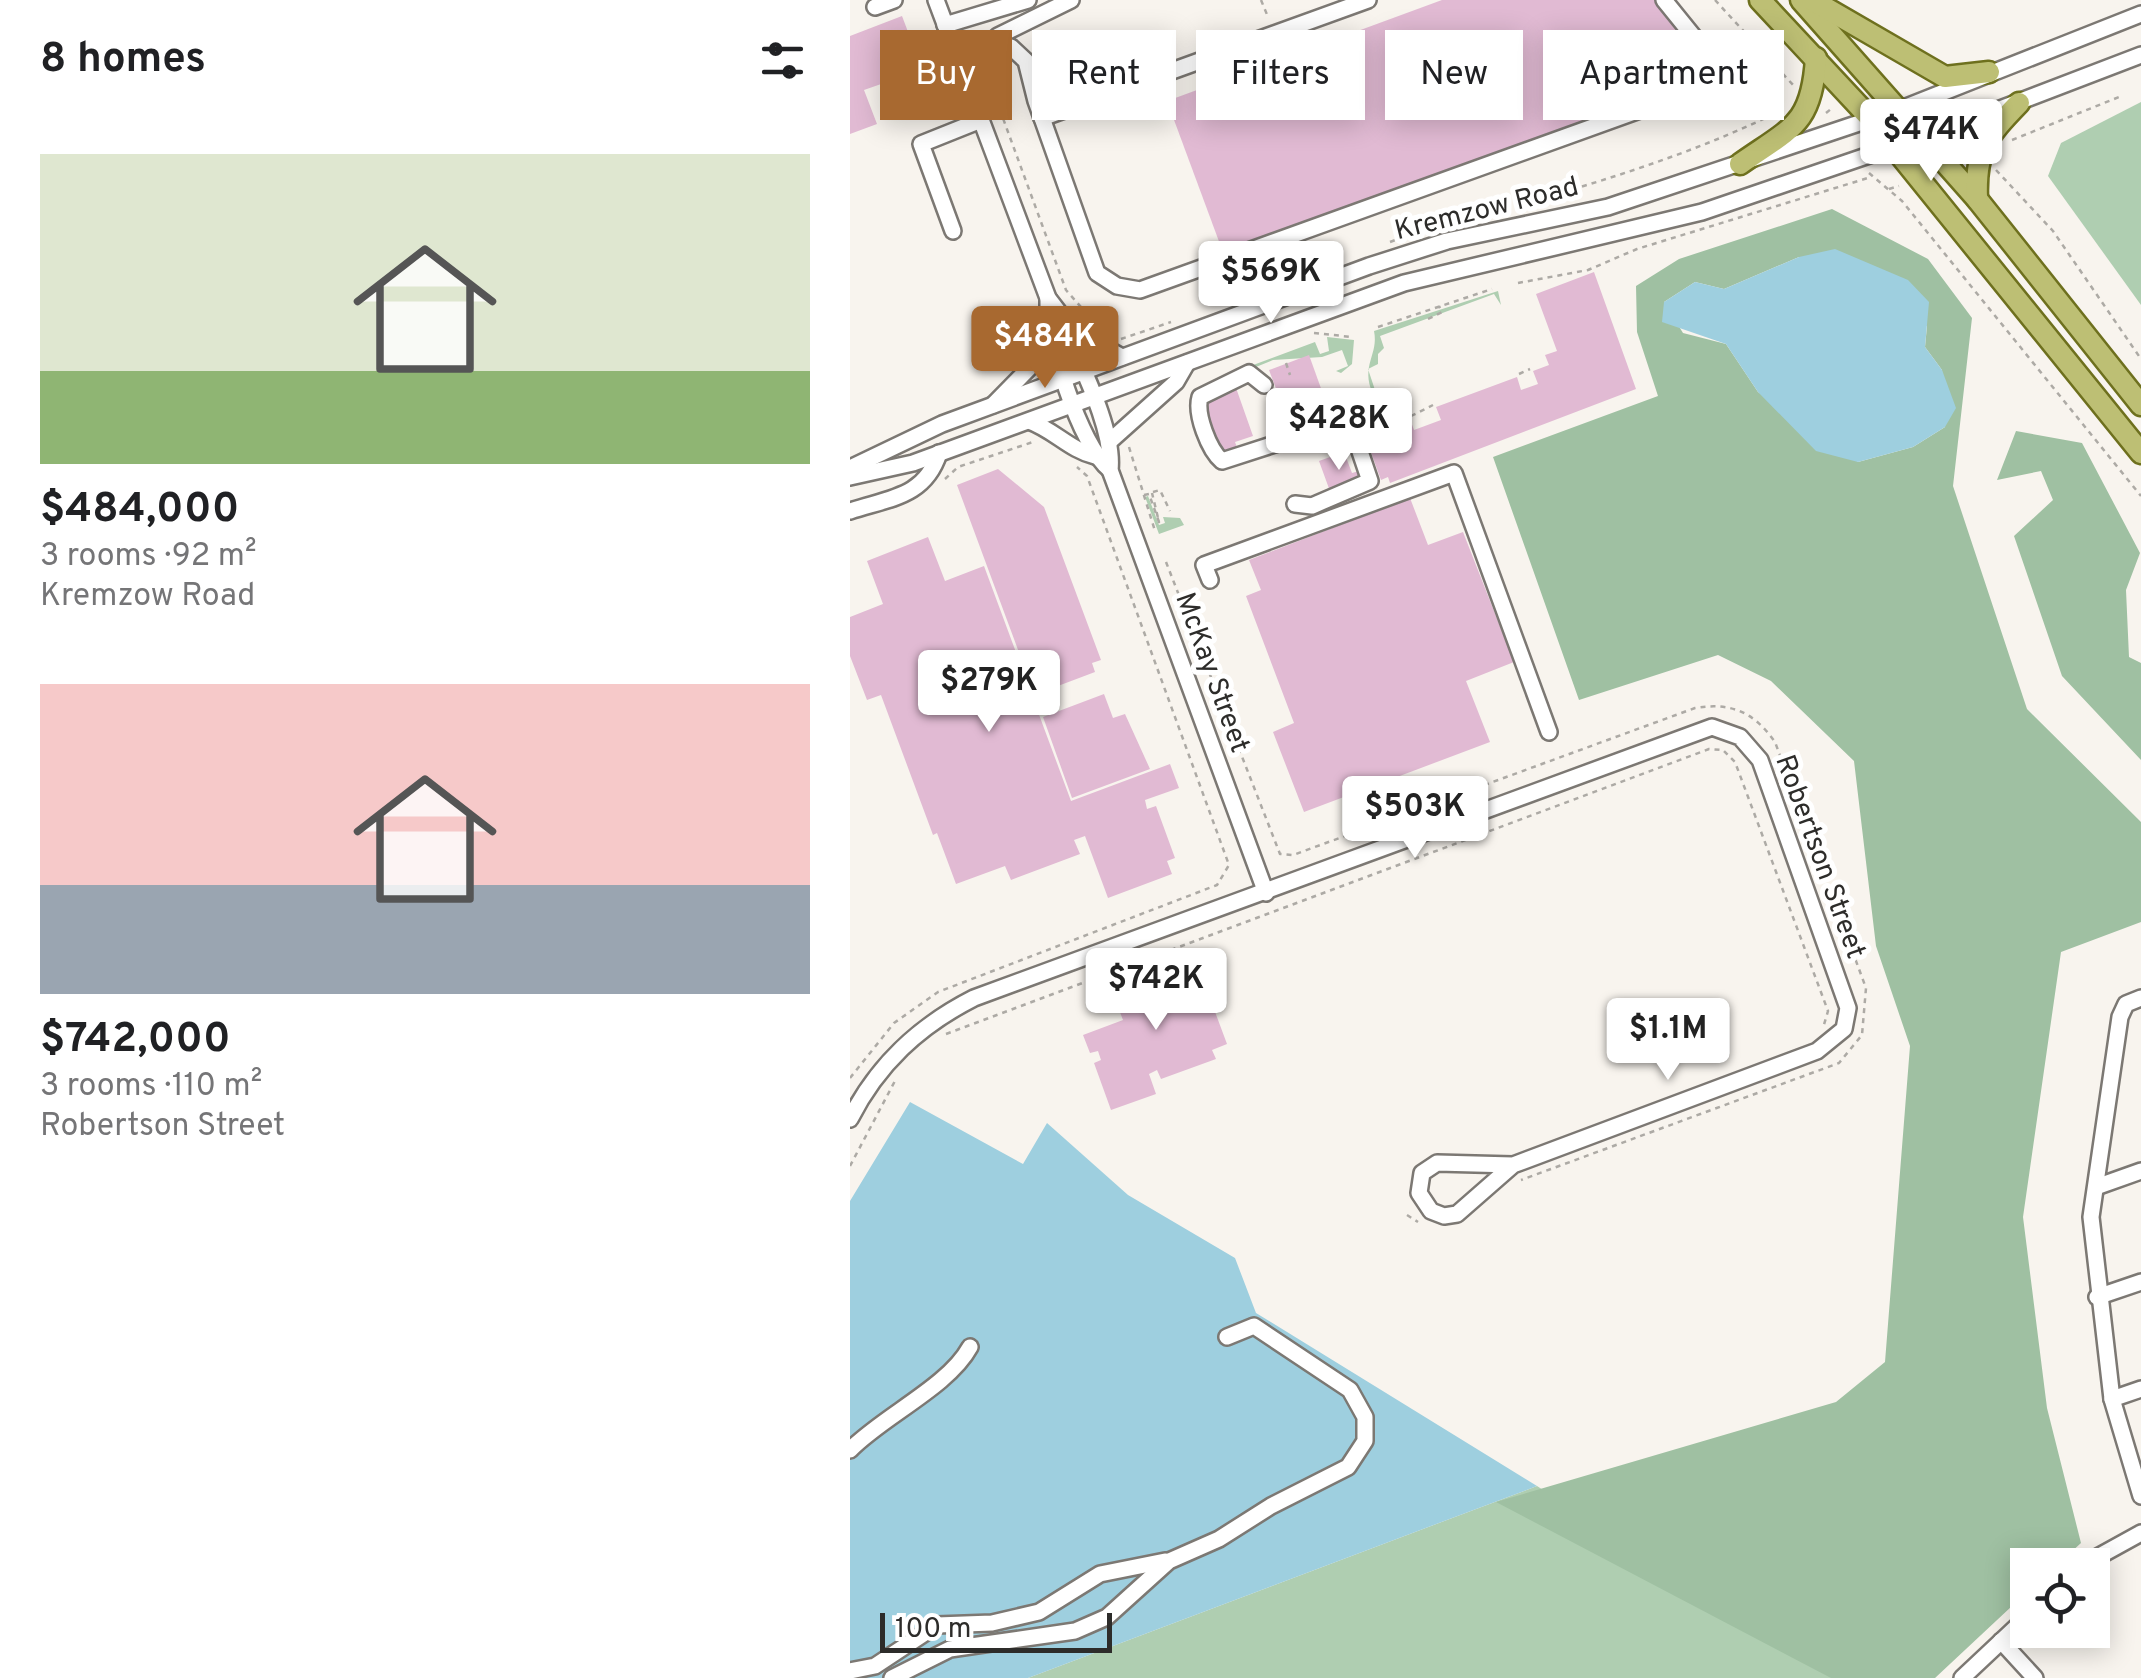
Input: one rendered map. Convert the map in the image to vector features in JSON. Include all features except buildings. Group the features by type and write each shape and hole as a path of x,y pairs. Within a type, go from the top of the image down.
{"main road":[{"path":"1760,0 1871,119 2141,453"},
{"path":"1801,0 1924,136 2141,405"},
{"path":"1812,0 1945,77 1989,72"},
{"path":"1740,164 1793,127 1810,106 1816,58"},
{"path":"1977,200 1976,166 1981,150 1994,128 2019,103"}],"street":[{"path":"875,7 894,0"},
{"path":"936,0 948,30"},
{"path":"946,25 1028,0"},
{"path":"1010,30 1071,0"},
{"path":"1176,69 1368,0"},
{"path":"1043,120 1097,273 1117,286 1140,290 1712,84 1698,42 1664,0"},
{"name":"Kremzow Road","path":"850,468 992,405 1432,246 1608,207 1740,164 1901,109 2141,14"},
{"path":"1012,48 1026,60 1032,82"},
{"name":"Kremzow Road","path":"850,478 940,453 1404,283 1702,212 2019,103 2141,55"},
{"path":"953,232 921,144 981,120 1048,298 1065,379 1084,401"},
{"path":"1057,330 1122,357"},
{"path":"992,405 1037,360 1057,330"},
{"name":"McKay Street","path":"1057,330 1082,372 1095,456 1110,470"},
{"path":"1109,442 1176,382 1187,363"},
{"path":"1264,386 1249,374 1200,398 1198,406 1214,454 1222,461 1232,461 1284,441"},
{"name":"McKay Street","path":"1084,401 1109,442 1110,470 1266,893"},
{"path":"1029,421 1047,427 1080,452 1095,456"},
{"path":"1295,504 1312,506 1370,482 1350,422"},
{"path":"850,510 915,489 932,474 940,453"},
{"path":"1210,580 1204,564 1454,472 1549,732"},
{"name":"Robertson Street","path":"850,1119 886,1062 949,1011 1712,727 1740,737 1760,760 1848,1008 1844,1029 1817,1051 1513,1166"},
{"path":"2141,998 2126,1004 2120,1017 2091,1217 2097,1297 2112,1399 2141,1496"},
{"path":"1437,1163 1513,1166 1456,1214 1444,1216 1431,1211 1419,1193 1422,1172 1437,1163"},
{"path":"2096,1187 2141,1172"},
{"path":"2097,1297 2141,1282"},
{"path":"850,1672 874,1666 937,1625 992,1623 1039,1612 1100,1574 1169,1561 1219,1539 1270,1506 1348,1467 1364,1441 1365,1418 1350,1390 1254,1326 1226,1337"},
{"path":"850,1450 870,1430 932,1385 970,1347"},
{"path":"2112,1399 2141,1389"},
{"path":"2110,1550 2141,1533"},
{"path":"892,1678 950,1649 1075,1631 1107,1617 1169,1561"},
{"path":"1962,1678 2010,1633"},
{"path":"2001,1642 2035,1678"}],"path":[{"path":"1715,0 1772,58 1796,88 1794,95"},
{"path":"2004,148 2012,140 2120,97"},
{"path":"1389,242 1444,222 1568,190 1740,130 1788,106"},
{"path":"1830,118 1826,113 1831,109"},
{"path":"1004,120 1066,290 1098,326"},
{"path":"1994,166 2021,202 2053,231 2141,359"},
{"path":"1868,171 2009,328 2141,496"},
{"path":"1518,283 1588,270 1637,249 1872,177"},
{"path":"1888,189 1899,186"},
{"path":"1378,327 1492,289"},
{"path":"1428,318 1442,312 1439,305"},
{"path":"1114,340 1171,322"},
{"path":"1286,363 1290,375"},
{"path":"1519,374 1530,370"},
{"path":"1411,416 1434,405"},
{"path":"944,480 958,467 1039,440"},
{"path":"850,1078 894,1023 938,992 1216,885 1232,864 1087,476 1074,465"},
{"path":"1142,496 1149,494 1160,522 1152,493 1160,490 1170,512"},
{"path":"1166,562 1280,854 1293,855 1694,708 1718,704 1738,709 1760,721 1775,742 1866,988 1862,1035 1839,1063 1510,1184"},
{"path":"941,1036 1709,749 1724,750 1734,762 1828,1011 1820,1026 1824,1029"},
{"path":"1268,850 1276,847"},
{"path":"850,1166 900,1072"},
{"path":"1407,1215 1420,1223"}],"green space":[{"path":"2141,102 2141,305 2048,176 2061,143"},
{"path":"1832,209 1928,259 1972,318 1953,486 2027,709 2141,822 2141,922 2061,952 2023,1217 2047,1408 2081,1543 2076,1548 2010,1548 2010,1608 1935,1678 1831,1678 1496,1502 1836,1402 1885,1362 1910,1046 1876,946 1854,761 1771,681 1718,655 1579,700 1493,457 1658,396 1637,332 1636,286 1679,259","holes":["1799,257 1927,326 1925,347 1942,370 1945,427 1913,447 1858,462 1758,392 1726,344 1683,333 1664,302 1695,282 1724,289"]},
{"path":"1498,291 1501,305 1494,294 1380,336 1384,348 1378,354 1378,364 1369,369 1374,331"},
{"path":"1327,337 1354,340 1352,364 1341,373 1336,371 1348,366 1342,350 1322,357 1273,360 1214,384 1213,380 1315,342 1320,354 1329,351"},
{"path":"1369,371 1375,390 1388,389 1373,394"},
{"path":"2016,431 2082,443 2140,553 2126,590 2129,657 2141,663 2141,760 2062,676 2014,536 2053,500 2041,471 1997,480"},
{"path":"1148,496 1159,525 1165,523 1163,517 1180,518 1184,525 1159,534 1145,497"},
{"path":"1537,1486 1833,1678 1028,1678"}],"water":[{"path":"1835,249 1908,280 1929,302 1925,347 1942,370 1956,408 1945,427 1913,447 1858,462 1816,451 1758,392 1726,344 1662,322 1664,302 1695,282 1724,289 1799,257"},
{"path":"910,1102 1023,1164 1047,1123 1128,1195 1235,1258 1256,1313 1537,1486 1028,1678 850,1678 850,1201"}]}
